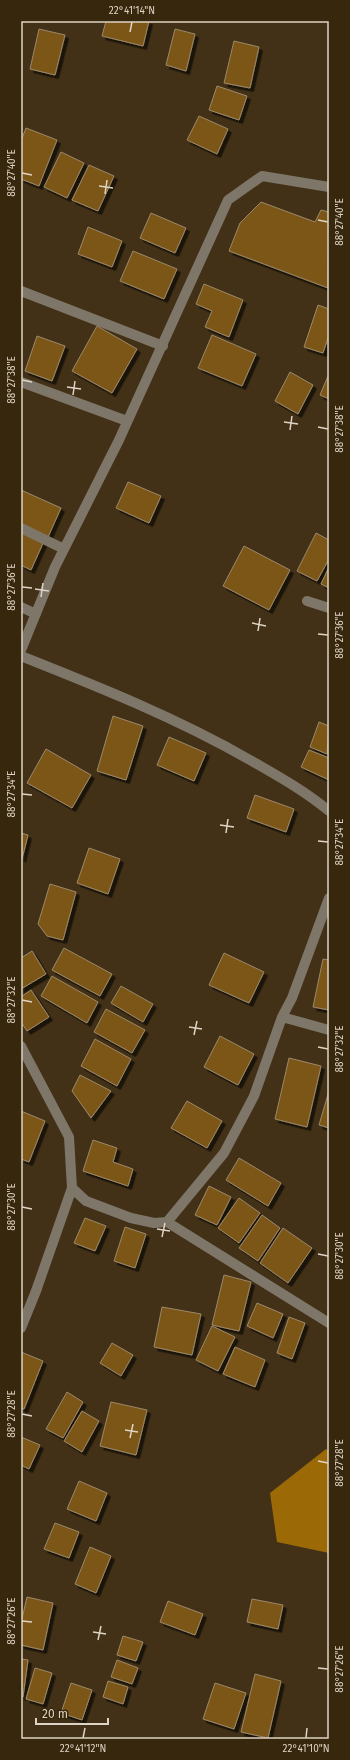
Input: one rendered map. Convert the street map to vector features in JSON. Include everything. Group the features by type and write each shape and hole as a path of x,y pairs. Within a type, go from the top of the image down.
{"street":[{"path":"21,650 64,548 163,346 228,200 262,176 329,187"},
{"path":"21,291 163,346"},
{"path":"21,382 127,421"},
{"path":"21,528 64,548"},
{"path":"307,601 329,608"},
{"path":"21,607 36,614"},
{"path":"21,656 141,704 221,744 289,782 329,811"},
{"path":"167,1222 224,1153 254,1096 282,1018 292,998 329,898"},
{"path":"282,1018 329,1030"},
{"path":"21,1046 69,1137 72,1188 36,1291 21,1328"},
{"path":"72,1188 86,1201 132,1218 154,1223 167,1222 329,1323"}],"shaded area":[{"path":"326,1449 329,1451 329,1553 277,1542 270,1493"}],"building":[{"path":"106,21 149,21 143,46 102,36"},
{"path":"39,29 65,35 55,75 30,69"},
{"path":"175,29 195,34 186,71 166,65"},
{"path":"234,41 259,47 250,88 224,83"},
{"path":"217,86 247,96 239,120 209,110"},
{"path":"199,116 228,129 217,154 187,140"},
{"path":"26,128 57,140 39,186 21,179 21,141"},
{"path":"61,152 84,163 67,198 44,187"},
{"path":"89,165 114,176 98,211 72,200"},
{"path":"261,202 315,222 321,210 329,212 328,288 229,251 240,223"},
{"path":"151,213 186,228 175,253 140,238"},
{"path":"88,227 122,241 112,267 78,254"},
{"path":"133,251 177,269 164,299 120,281"},
{"path":"204,284 243,300 229,337 205,327 212,311 196,304"},
{"path":"318,305 329,309 329,335 323,353 304,347"},
{"path":"97,326 137,349 112,393 72,371"},
{"path":"212,335 256,354 242,386 198,368"},
{"path":"37,336 65,346 52,381 25,371"},
{"path":"290,372 313,385 298,414 275,401"},
{"path":"329,376 329,399 320,395"},
{"path":"128,482 161,496 149,523 116,508"},
{"path":"21,490 61,508 48,537 21,525"},
{"path":"21,530 44,541 31,570 21,565"},
{"path":"316,533 329,540 329,559 317,581 297,571"},
{"path":"244,546 290,570 269,610 223,586"},
{"path":"329,567 329,588 321,584"},
{"path":"113,716 143,726 126,780 97,771"},
{"path":"319,722 329,726 327,754 310,747"},
{"path":"169,737 206,753 194,781 157,765"},
{"path":"46,749 91,775 72,808 27,783"},
{"path":"309,750 329,758 329,780 301,767"},
{"path":"255,795 294,809 286,832 247,818"},
{"path":"21,833 28,835 22,859 21,858"},
{"path":"89,848 120,859 108,894 77,883"},
{"path":"50,884 76,892 63,940 47,936 38,924"},
{"path":"64,948 112,974 100,996 52,970"},
{"path":"32,951 46,974 21,989 21,958"},
{"path":"224,953 264,972 249,1003 209,985"},
{"path":"323,959 329,960 329,1010 313,1007"},
{"path":"52,976 98,1002 87,1023 41,996"},
{"path":"121,986 153,1004 143,1022 111,1003"},
{"path":"31,990 49,1017 27,1031 21,1022 21,997"},
{"path":"106,1009 145,1030 132,1053 94,1032"},
{"path":"220,1036 254,1054 238,1085 204,1067"},
{"path":"95,1039 131,1059 117,1086 81,1066"},
{"path":"289,1058 321,1066 307,1127 275,1119"},
{"path":"80,1075 111,1091 91,1118 72,1091"},
{"path":"329,1091 329,1128 319,1125"},
{"path":"187,1101 222,1121 207,1148 171,1128"},
{"path":"21,1111 45,1121 29,1162 21,1159"},
{"path":"93,1140 117,1148 113,1162 133,1169 128,1186 83,1171"},
{"path":"239,1158 281,1183 268,1206 226,1180"},
{"path":"209,1186 231,1197 217,1225 195,1215"},
{"path":"239,1198 260,1213 239,1243 218,1228"},
{"path":"262,1215 280,1228 258,1261 239,1248"},
{"path":"85,1218 106,1226 95,1251 74,1243"},
{"path":"125,1227 146,1234 135,1268 114,1261"},
{"path":"283,1228 312,1248 288,1283 260,1263"},
{"path":"224,1275 251,1282 239,1331 212,1325"},
{"path":"257,1303 283,1314 273,1338 247,1326"},
{"path":"162,1307 201,1314 192,1355 154,1347"},
{"path":"289,1317 305,1323 292,1359 277,1353"},
{"path":"212,1326 235,1337 218,1371 196,1360"},
{"path":"112,1343 133,1355 121,1376 100,1363"},
{"path":"235,1347 265,1360 255,1387 223,1374"},
{"path":"21,1352 43,1361 24,1409 21,1408"},
{"path":"67,1392 83,1402 63,1438 46,1429"},
{"path":"111,1402 147,1410 136,1455 100,1446"},
{"path":"82,1411 99,1421 82,1452 64,1441"},
{"path":"21,1437 40,1445 29,1469 21,1465"},
{"path":"79,1481 107,1493 96,1521 67,1509"},
{"path":"55,1523 79,1532 69,1558 44,1549"},
{"path":"90,1547 111,1556 96,1593 75,1584"},
{"path":"27,1597 53,1603 43,1650 21,1645 21,1623"},
{"path":"252,1599 283,1605 278,1629 247,1622"},
{"path":"168,1601 203,1614 195,1635 160,1622"},
{"path":"123,1636 143,1642 136,1661 117,1655"},
{"path":"21,1659 28,1660 23,1697 21,1696"},
{"path":"117,1660 138,1668 132,1684 111,1677"},
{"path":"35,1668 52,1673 43,1704 26,1699"},
{"path":"255,1674 281,1681 268,1738 241,1732"},
{"path":"108,1681 128,1687 123,1704 103,1697"},
{"path":"71,1683 92,1690 82,1720 61,1713"},
{"path":"215,1683 246,1693 234,1729 203,1719"}]}
